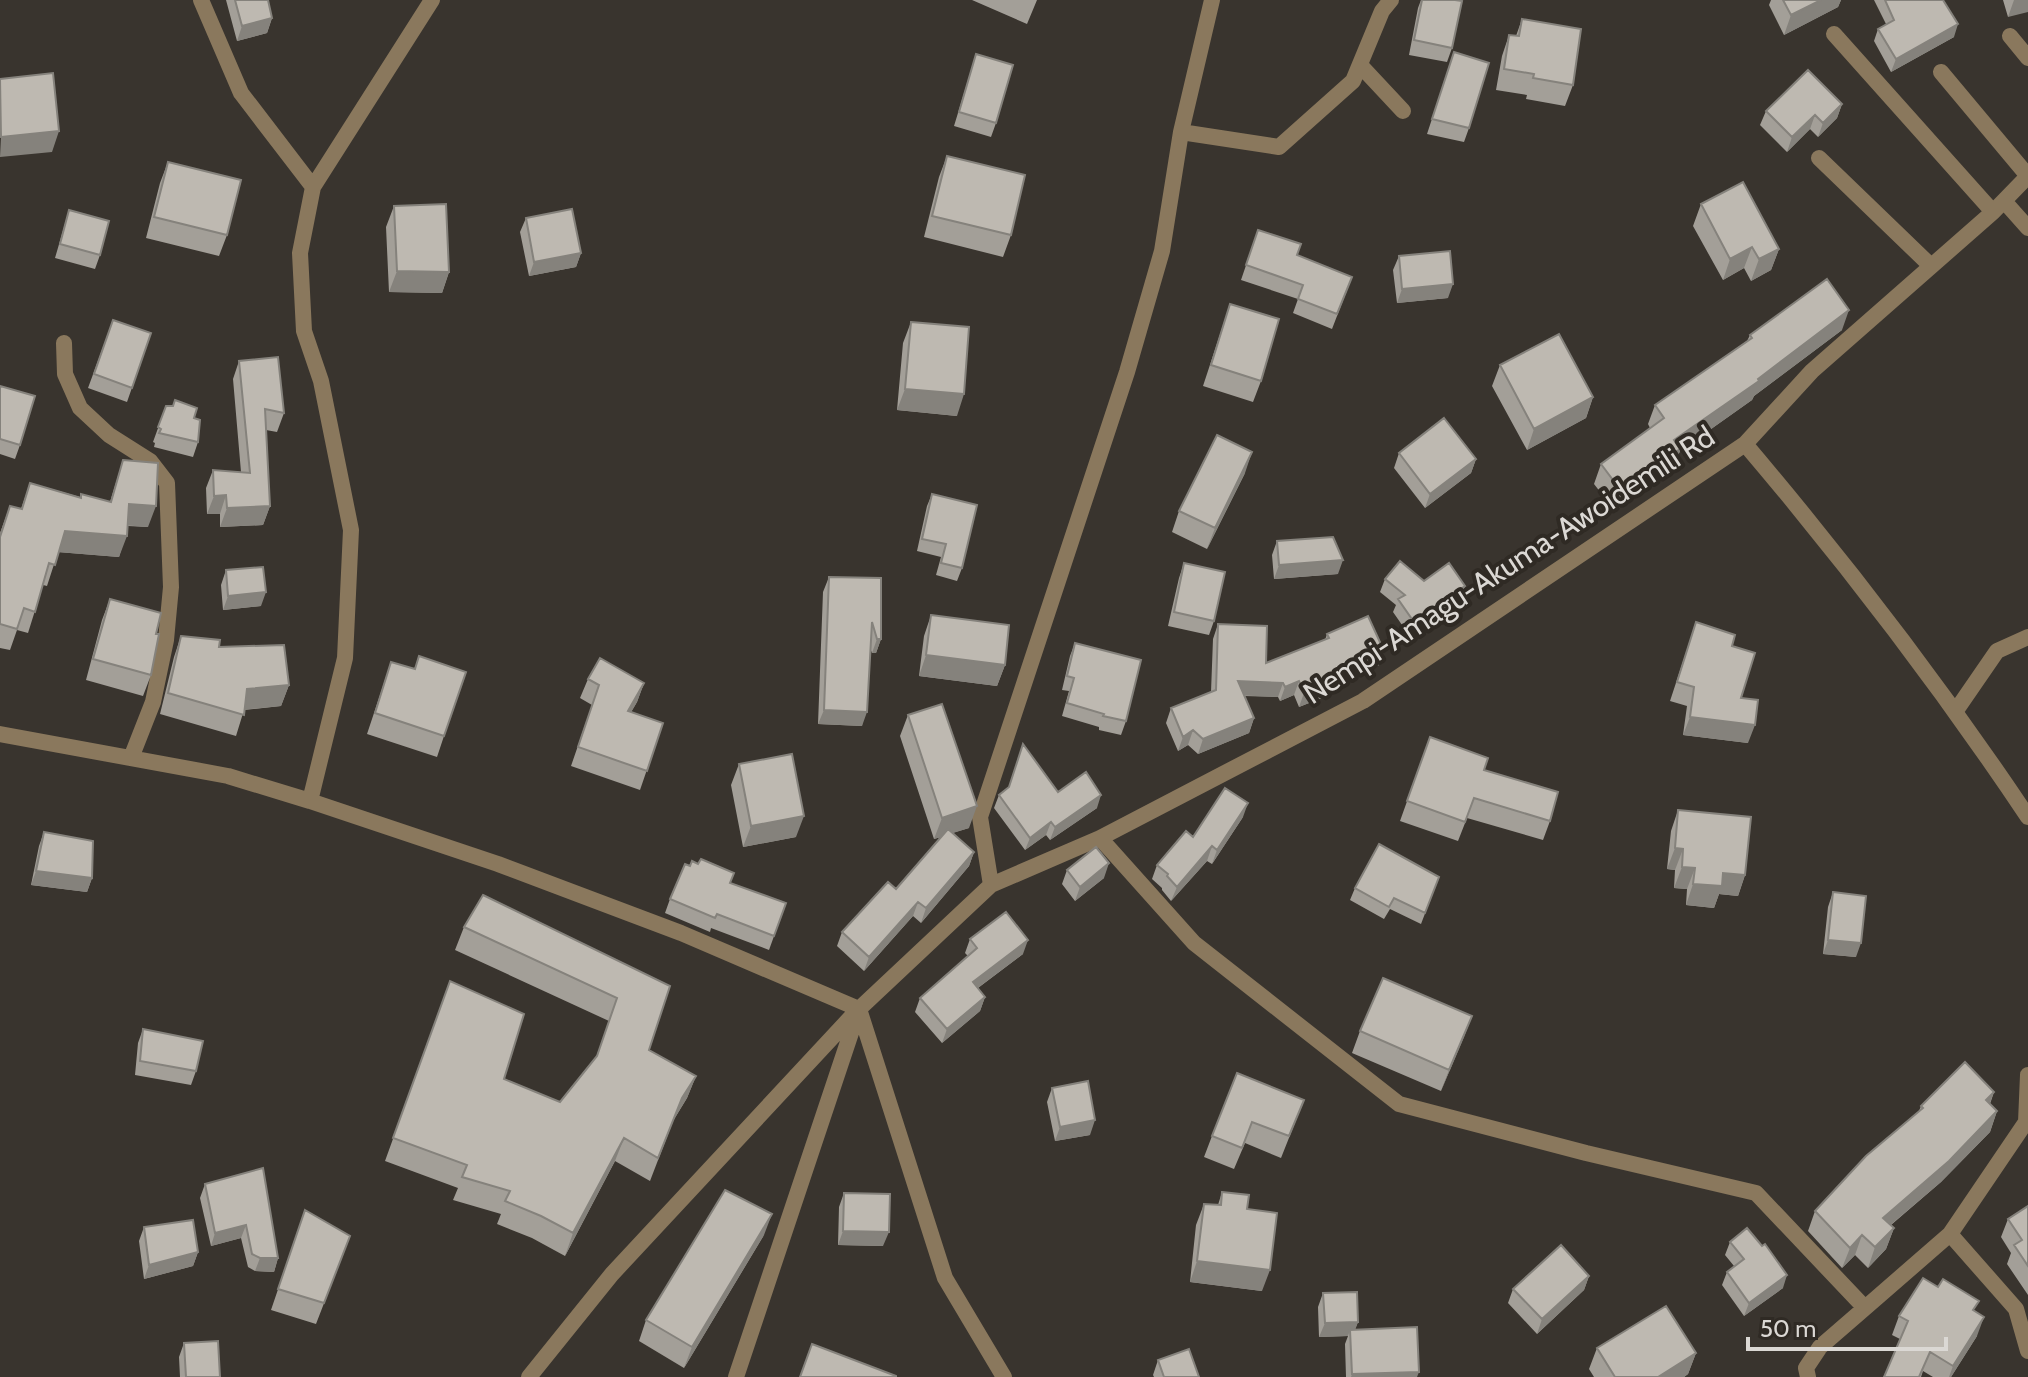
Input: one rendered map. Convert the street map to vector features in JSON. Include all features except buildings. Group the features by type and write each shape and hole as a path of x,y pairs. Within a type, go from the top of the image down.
{"street":[{"path":"201,0 241,93 313,187"},
{"path":"310,801 345,658 351,530 321,381 304,331 300,253 313,187 432,0"},
{"path":"991,885 980,817 1127,372 1162,251 1181,132 1212,0"},
{"path":"1181,132 1279,147 1353,81 1382,11 1391,0"},
{"path":"1834,34 1998,207 2028,228"},
{"path":"2010,36 2028,58"},
{"path":"1360,65 1403,111"},
{"path":"1941,72 2028,176"},
{"path":"1819,158 1931,266"},
{"name":"Nempi-Amagu-Akuma-Awoidemili Rd","path":"736,1377 859,1009 991,885 1100,838 1363,701 1745,444 1812,371 1998,207 2028,176"},
{"path":"64,343 65,374 80,408 109,435 150,461 167,483 171,587 166,640 153,702 131,758"},
{"path":"1745,444 1824,537 1955,712 2028,817"},
{"path":"1955,712 1997,651 2028,637"},
{"path":"0,734 228,776 310,801 498,864 667,927 859,1009 945,1278 1004,1377"},
{"path":"1100,838 1194,943 1399,1104 1756,1193 1865,1308"},
{"path":"529,1377 612,1274 859,1009"},
{"path":"1808,1377 1806,1368 1820,1347 1950,1234 2026,1122 2028,1075"},
{"path":"1950,1234 2016,1309 2028,1351"}]}
